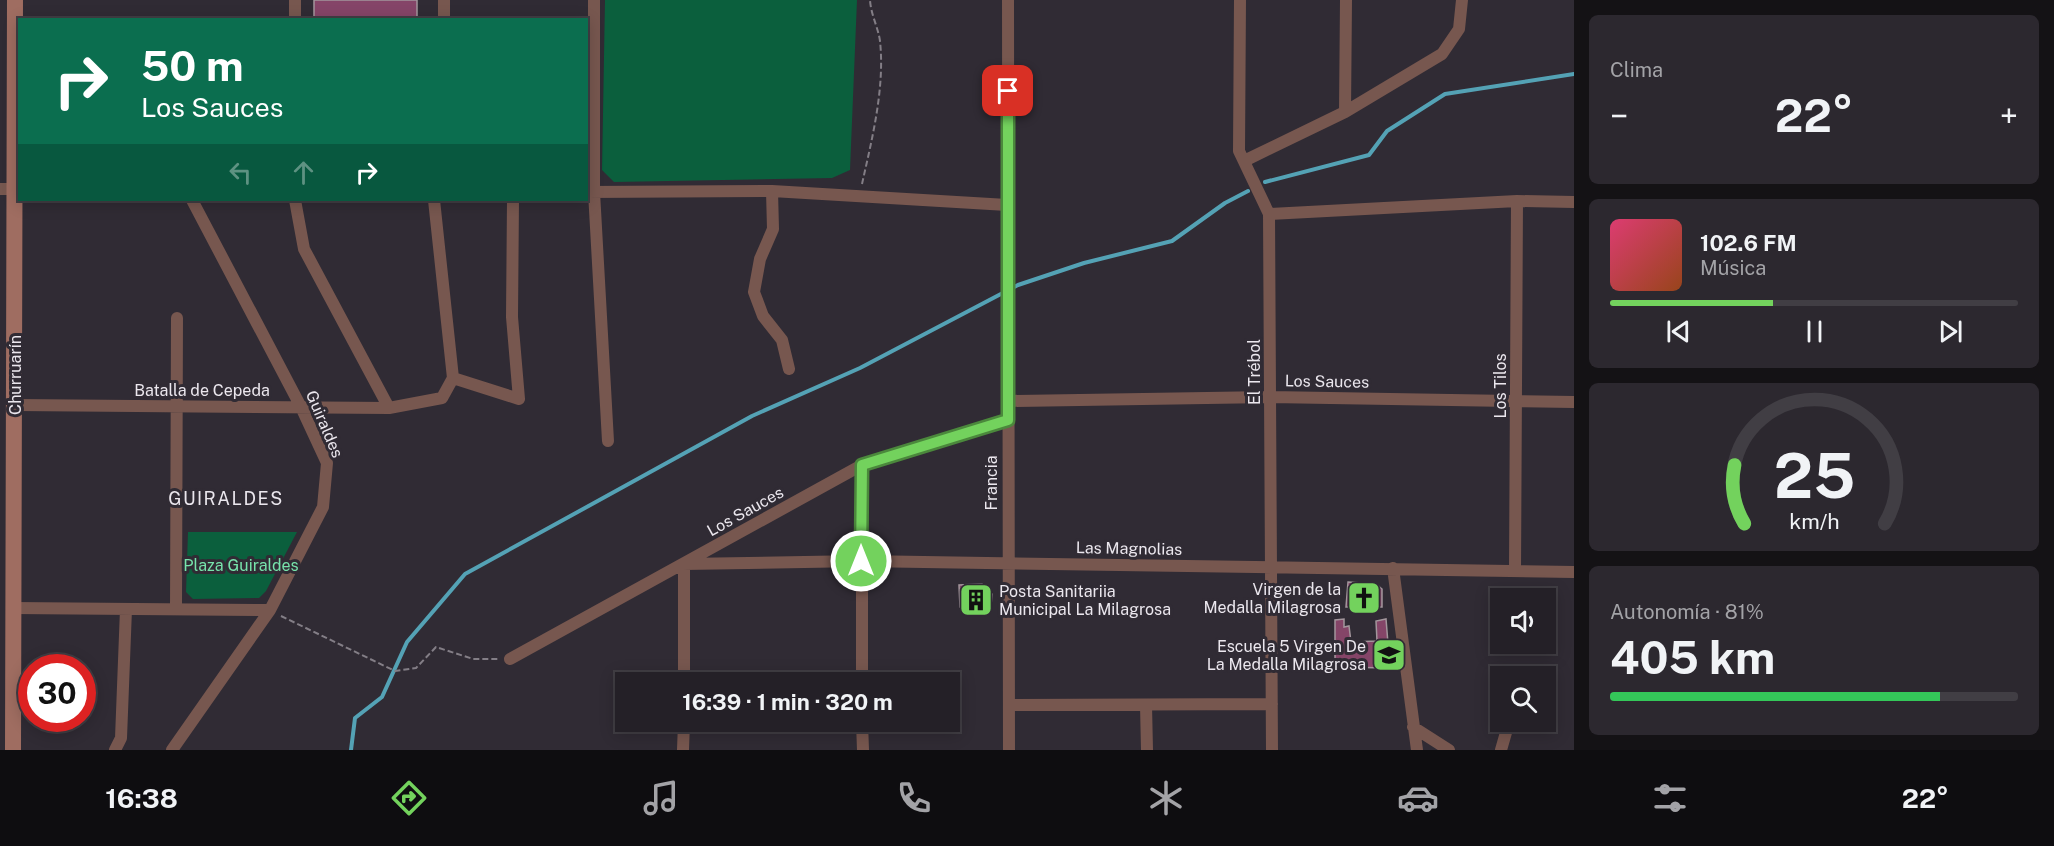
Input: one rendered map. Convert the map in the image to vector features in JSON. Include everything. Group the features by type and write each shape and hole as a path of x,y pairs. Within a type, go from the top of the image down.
{"main road":[{"name":"Churruarín","path":"13,750 13,608 7,553 7,431 15,405 8,315 15,0"}],"street":[{"path":"295,0 295,18"},
{"path":"444,0 444,18"},
{"path":"594,0 590,192 608,441"},
{"name":"Francia","path":"1008,0 1009,750"},
{"name":"El Trébol","path":"1240,0 1239,151 1269,214 1272,750"},
{"path":"1345,112 1346,0"},
{"path":"1244,161 1345,112 1442,54 1459,29 1462,0"},
{"path":"590,192 772,191 1008,205"},
{"path":"772,191 773,229 760,259 754,292 763,316 782,340 789,369"},
{"name":"Guiraldes","path":"172,750 270,610 323,507 327,463 301,407 193,201"},
{"path":"295,201 304,249 389,408"},
{"path":"434,201 453,378 519,399 512,317 513,201"},
{"path":"1269,214 1517,201 1574,202"},
{"name":"Los Tilos","path":"1515,571 1517,201"},
{"path":"176,609 177,318"},
{"name":"Batalla de Cepeda","path":"15,405 389,408 442,398 453,378"},
{"name":"Los Sauces","path":"1008,401 1270,397 1574,402"},
{"name":"Los Sauces","path":"510,658 862,465 1008,420"},
{"path":"862,465 862,672"},
{"name":"Las Magnolias","path":"684,564 861,561 1574,572"},
{"path":"684,564 684,672"},
{"path":"1393,568 1416,750"},
{"path":"13,608 270,610"},
{"path":"115,750 121,738 126,609"},
{"path":"1009,705 1272,704"},
{"path":"1146,705 1147,750"},
{"path":"1413,727 1449,750"},
{"path":"683,750 684,732"},
{"path":"862,732 863,750"},
{"path":"1501,750 1506,732"}],"path":[{"path":"859,196 878,105 880,40 870,0"},
{"path":"270,610 394,671 416,668 436,647 473,659 510,658"}],"green space":[{"path":"605,0 857,0 850,170 832,178 614,182 602,170"},
{"name":"Plaza Guiraldes","path":"188,532 297,532 266,591 259,598 193,599 186,592"}],"building":[{"path":"314,0 417,0 417,18 314,18"},
{"name":"Virgen de la Medalla Milagrosa","path":"1348,582 1376,584 1382,589 1382,607 1346,607"},
{"name":"Posta Sanitariia Municipal La Milagrosa","path":"982,584 992,594 991,606 960,607 959,585"},
{"path":"1344,619 1344,627 1349,626 1351,642 1377,641 1376,621 1386,619 1390,668 1335,667 1335,620"}],"waterway":[{"path":"1265,182 1369,155 1387,131 1445,94 1574,74"},
{"path":"351,750 355,718 382,697 407,642 465,574 752,416 860,368 1018,285 1084,263 1172,241 1225,203 1248,191"}],"place":[{"name":"Virgen de la Medalla Milagrosa","path":"1364,598"},
{"name":"Posta Sanitariia Municipal La Milagrosa","path":"976,600"},
{"name":"Escuela 5 Virgen De La Medalla Milagrosa","path":"1389,655"}],"district":[{"name":"GUIRALDES","path":"226,499"}],"route":[{"path":"861,561 862,465 1008,420 1008,91"}]}
